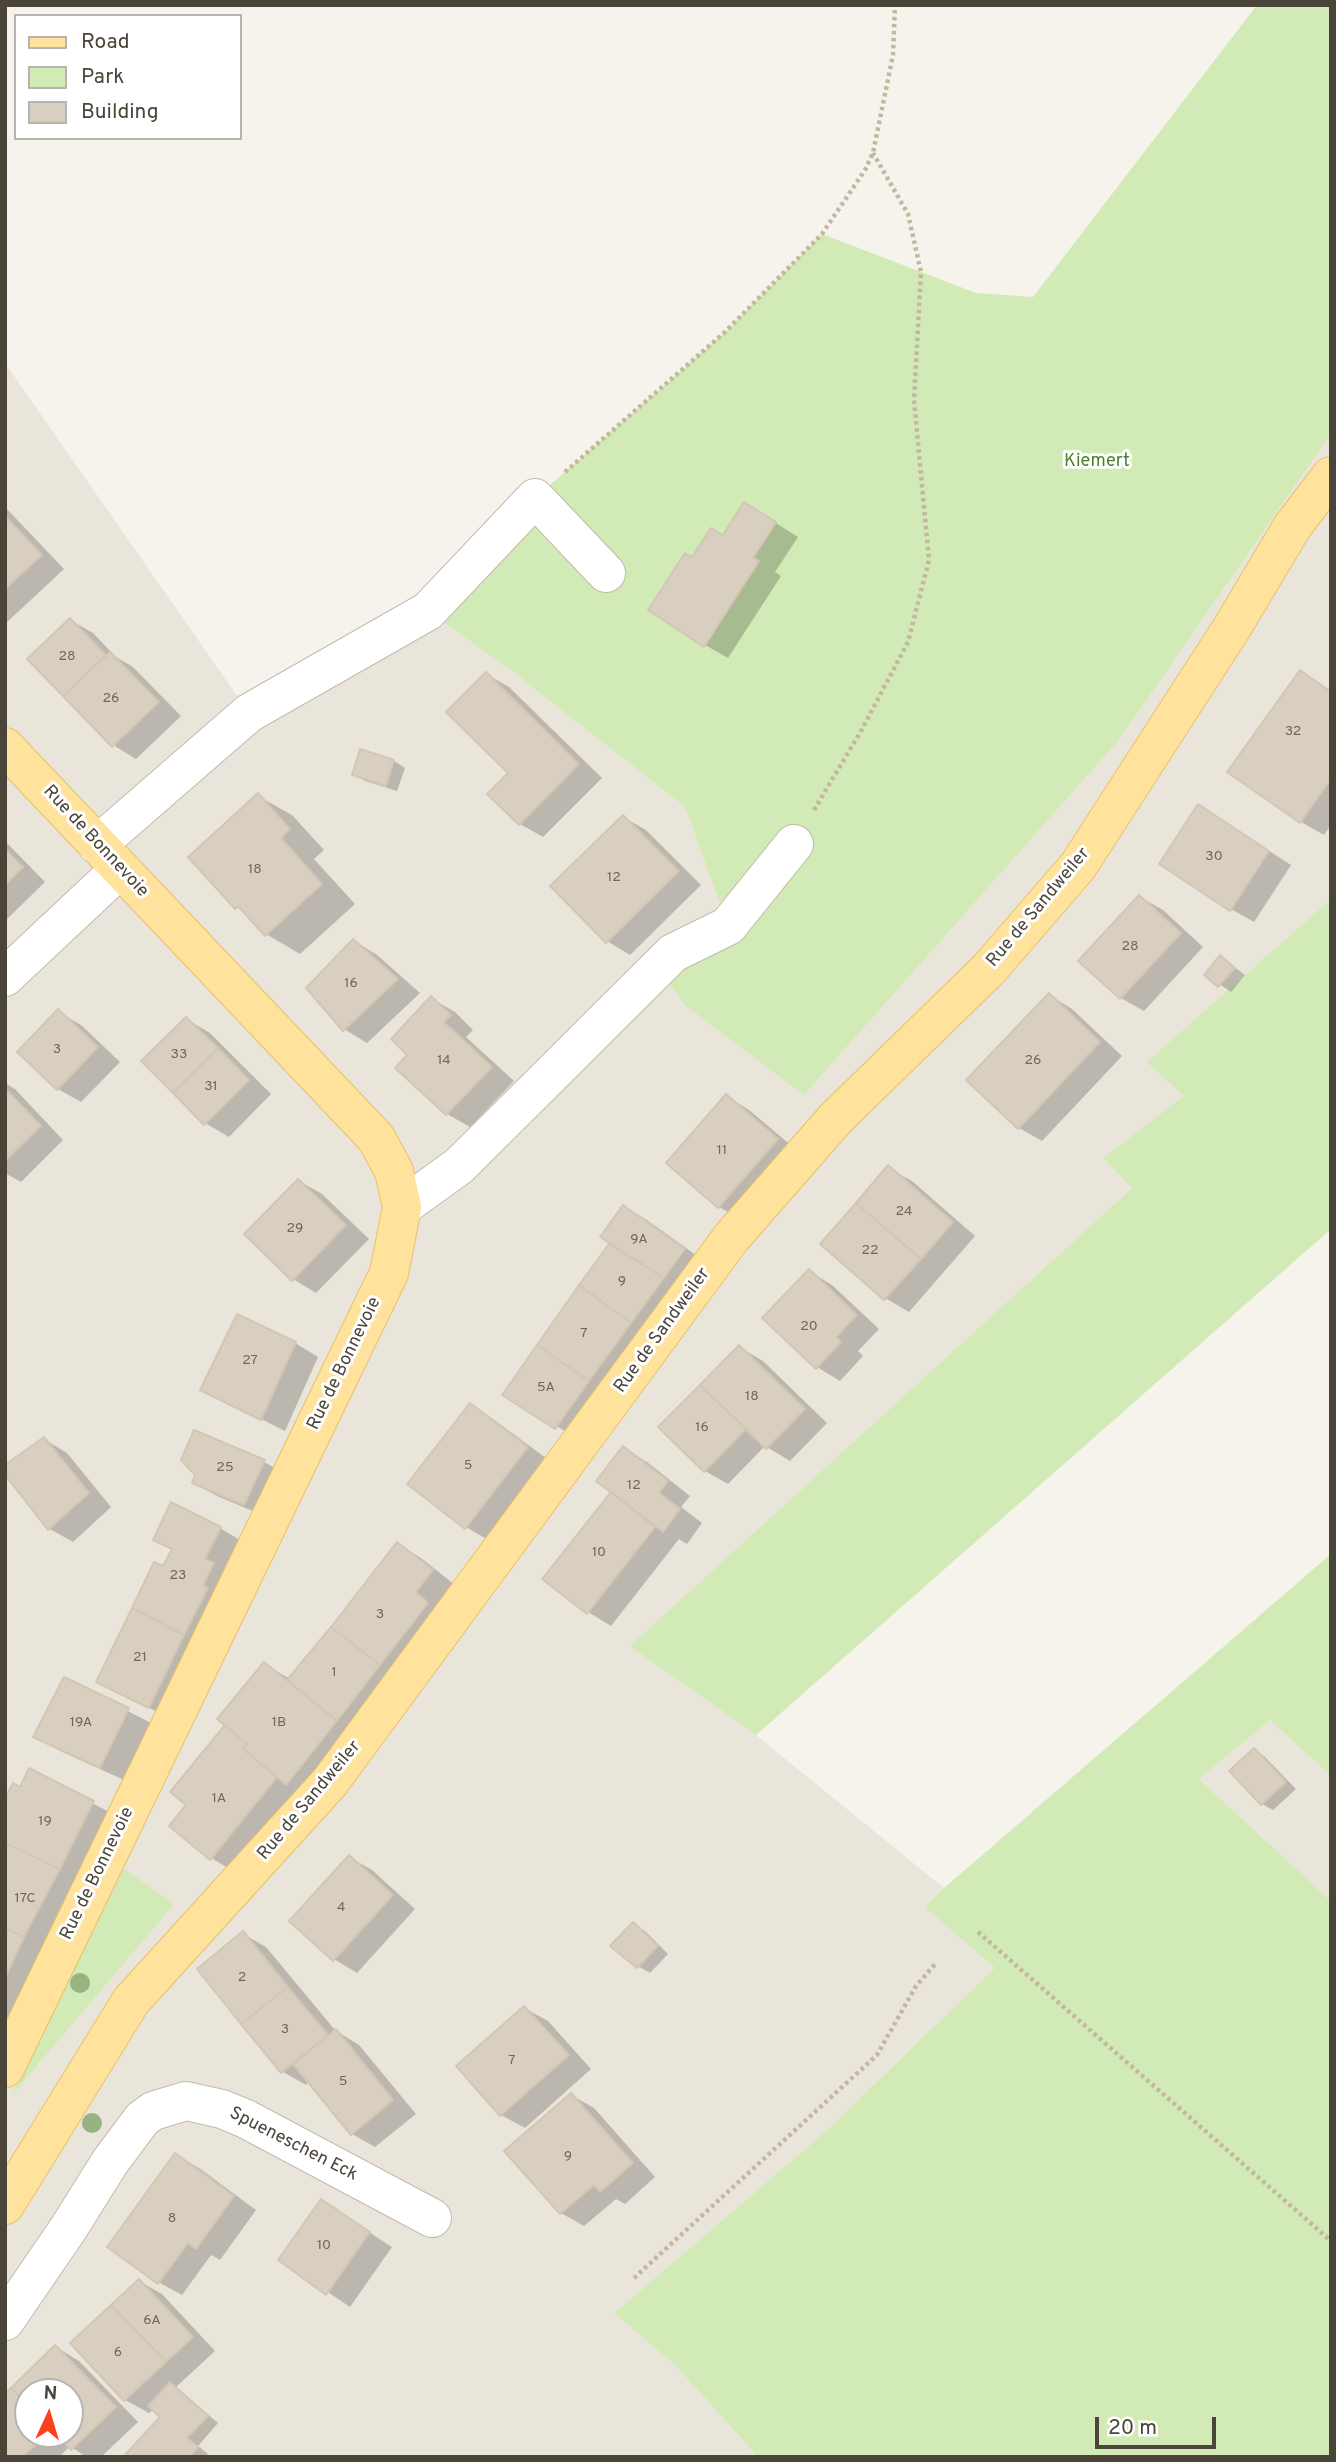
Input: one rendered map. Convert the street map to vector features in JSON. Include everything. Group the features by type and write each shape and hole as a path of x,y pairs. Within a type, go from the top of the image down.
{"main road":[{"name":"Rue de Sandweiler","path":"7,2198 131,2001 330,1783 731,1238 836,1118 989,969 1078,866 1233,626 1292,527 1331,476"},
{"name":"Rue de Bonnevoie","path":"5,747 376,1138 394,1171 402,1208 389,1273 5,2068"}],"street":[{"path":"5,977 109,857 249,713 428,611 535,498 606,573"},
{"path":"402,1208 459,1166 673,953 728,926 794,844"},
{"name":"Spueneschen Eck","path":"5,2321 68,2230 110,2162 142,2119 153,2111 186,2102 222,2109 246,2119 432,2218"}],"path":[{"path":"535,498 725,332 822,234 865,170 873,153 893,55 895,5"},
{"path":"794,844 861,731 908,642 929,560 915,400 921,272 908,214 873,153"},
{"path":"978,1932 1331,2241"},
{"path":"634,2278 877,2055 916,1986 936,1963"}],"shaded area":[{"path":"5,363 249,713 428,611 513,672 685,807 728,926 804,1095 1119,740 1331,434 1331,899 1148,1062 1185,1096 1103,1158 1132,1188 631,1646 756,1735 944,1888 926,1907 996,1968 826,2131 614,2313 676,2366 758,2457 5,2457"},
{"path":"1270,1719 1331,1776 1331,1901 1199,1779"}],"green space":[{"name":"Kiemert","path":"1257,5 1331,5 1331,434 1119,740 804,1095 685,1005 661,971 728,926 685,807 513,672 428,611 535,498 725,332 822,234 976,293 1033,297"},
{"path":"1331,899 1331,1229 756,1735 630,1646 1132,1188 1103,1158 1184,1096 1147,1062"},
{"path":"1331,1554 1331,1776 1270,1720 1199,1779 1331,1901 1331,2457 758,2457 676,2366 614,2313 826,2131 995,1968 925,1907"},
{"path":"124,1869 174,1904 12,2095"}],"building":[{"path":"744,502 776,522 753,558 759,561 704,647 648,610 685,553 692,557 711,528 723,535"},
{"path":"5,516 42,555 5,589"},
{"path":"70,618 106,655 63,696 27,659"},
{"path":"110,652 159,702 112,747 63,696"},
{"path":"1300,670 1331,692 1331,779 1300,823 1227,772"},
{"path":"486,672 579,764 519,825 487,794 508,773 446,712"},
{"path":"360,749 394,760 386,786 352,775"},
{"path":"258,793 290,829 281,838 322,884 265,936 238,906 235,909 188,857"},
{"path":"1198,804 1269,851 1230,911 1159,864"},
{"path":"623,815 679,871 606,943 550,886"},
{"path":"5,849 23,867 5,885"},
{"path":"1139,895 1181,933 1120,999 1078,961"},
{"path":"353,939 398,979 343,1031 306,988"},
{"path":"1220,955 1235,968 1218,987 1204,975"},
{"path":"1049,993 1100,1042 1018,1129 966,1080"},
{"path":"431,996 451,1015 444,1022 492,1067 446,1115 395,1068 407,1055 391,1039"},
{"path":"58,1009 98,1047 57,1090 17,1052"},
{"path":"186,1017 218,1048 173,1093 141,1061"},
{"path":"218,1048 249,1080 204,1125 173,1093"},
{"path":"5,1088 41,1126 5,1161"},
{"path":"726,1094 778,1139 718,1208 666,1163"},
{"path":"888,1165 953,1222 921,1259 856,1203"},
{"path":"298,1179 346,1225 292,1281 244,1234"},
{"path":"856,1203 921,1259 884,1300 820,1244"},
{"path":"623,1205 685,1249 664,1278 600,1237"},
{"path":"609,1244 664,1278 631,1323 579,1285"},
{"path":"809,1269 857,1315 836,1337 841,1342 816,1369 762,1318"},
{"path":"579,1285 631,1323 589,1381 537,1345"},
{"path":"237,1314 296,1342 261,1420 200,1390"},
{"path":"537,1345 589,1381 555,1429 502,1395"},
{"path":"739,1345 805,1409 766,1449 700,1385"},
{"path":"700,1385 746,1429 704,1472 658,1427"},
{"path":"470,1403 528,1447 465,1529 407,1484"},
{"path":"194,1430 265,1460 244,1505 192,1483 195,1475 181,1460"},
{"path":"44,1437 89,1493 48,1530 5,1475 5,1465"},
{"path":"623,1446 668,1481 659,1493 680,1509 663,1532 596,1481"},
{"path":"611,1492 655,1527 587,1614 542,1579"},
{"path":"171,1502 221,1527 205,1559 214,1563 203,1585 208,1588 184,1635 132,1608 154,1562 163,1566 172,1549 153,1540"},
{"path":"397,1542 433,1570 416,1592 428,1603 380,1665 331,1627"},
{"path":"132,1608 184,1635 149,1708 96,1682"},
{"path":"331,1627 380,1665 337,1721 287,1680"},
{"path":"264,1662 337,1721 286,1785 243,1749 247,1744 217,1719"},
{"path":"64,1677 129,1708 100,1768 33,1737"},
{"path":"225,1725 247,1744 243,1749 277,1777 210,1860 169,1826 186,1805 170,1792"},
{"path":"1254,1748 1286,1782 1261,1805 1229,1771"},
{"path":"29,1768 94,1801 60,1869 5,1843 5,1798 13,1783 20,1787"},
{"path":"5,1843 60,1869 24,1937 5,1928"},
{"path":"349,1855 393,1895 333,1961 289,1921"},
{"path":"633,1922 658,1946 637,1968 610,1946"},
{"path":"5,1928 24,1937 5,1978"},
{"path":"243,1931 288,1987 241,2024 197,1969"},
{"path":"288,1987 328,2035 281,2073 241,2024"},
{"path":"524,2006 569,2055 500,2116 456,2066"},
{"path":"336,2029 393,2100 351,2135 293,2064"},
{"path":"571,2093 633,2163 600,2192 594,2185 560,2214 504,2151"},
{"path":"175,2153 234,2196 196,2249 188,2243 158,2284 107,2247"},
{"path":"321,2199 370,2232 326,2295 278,2260"},
{"path":"139,2279 193,2337 166,2362 111,2305"},
{"path":"111,2305 166,2362 124,2401 70,2343"},
{"path":"55,2345 116,2407 84,2438 84,2378 21,2378"},
{"path":"170,2382 208,2416 187,2438 198,2447 189,2457 123,2457 160,2417 148,2406"},
{"path":"11,2388 14,2391 14,2448 32,2448 23,2457 9,2457 5,2453 5,2394"}]}
